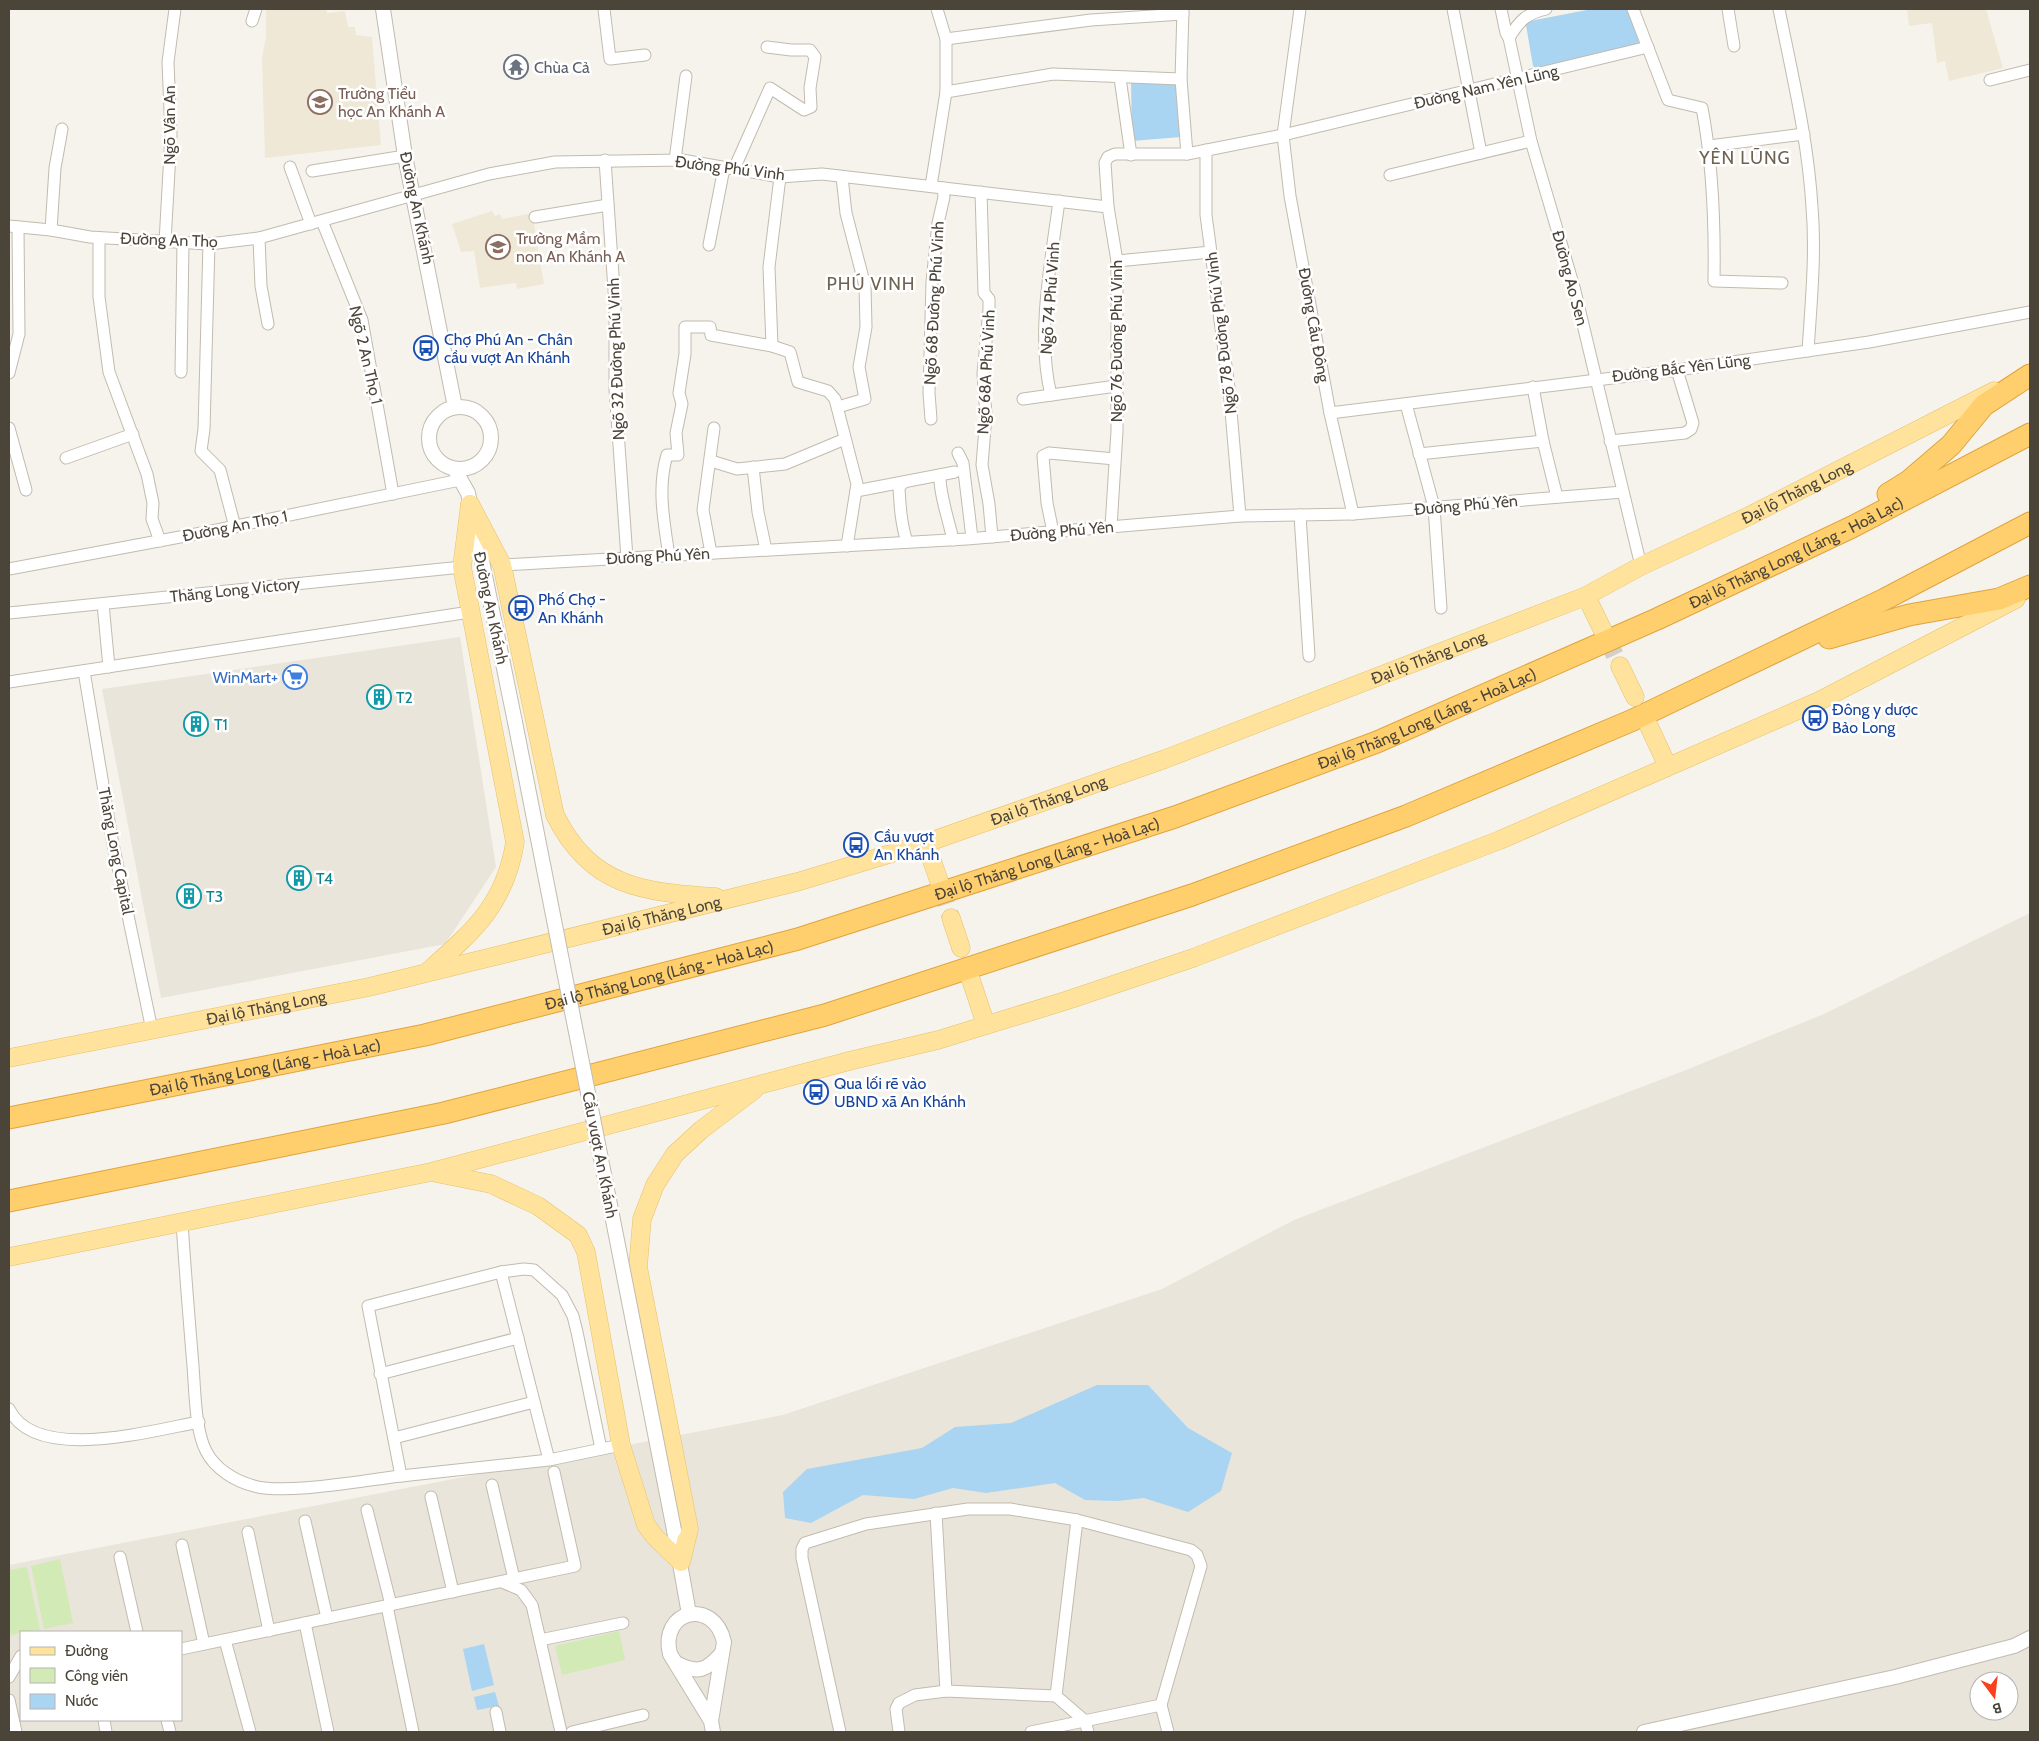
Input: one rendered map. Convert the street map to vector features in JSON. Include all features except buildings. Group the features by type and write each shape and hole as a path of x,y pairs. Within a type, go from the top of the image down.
{"highway":[{"path":"1657,619 1714,580 1849,517 1909,481 1951,445 1984,405 2030,374"},
{"name":"Đại lộ Thăng Long (Láng - Hoà Lạc)","path":"9,1118 425,1035 779,944 1175,817 1377,742 1657,619 1852,527 2030,434"},
{"path":"1640,721 1885,599 2030,523"},
{"path":"9,1201 444,1114 825,1015 1192,895 1406,816 1730,684 1831,636 1909,615 1999,599 2030,586"}],"main road":[{"name":"Đại lộ Thăng Long","path":"9,1058 425,974 797,882 926,842 1165,758 1586,596 1641,566 1749,516 2030,374"},
{"path":"469,498 502,566 553,806 562,831 597,868 619,882 648,891 732,898"},
{"path":"425,974 483,920 501,890 512,862 516,842 462,567 469,498"},
{"path":"9,1257 431,1172 938,1040 1065,1001 1235,942 1500,840 1820,701 2030,592"},
{"path":"1586,596 1607,639"},
{"path":"1620,666 1635,697"},
{"path":"1640,721 1668,767"},
{"path":"926,842 941,887"},
{"path":"951,918 961,948"},
{"path":"970,974 986,1025"},
{"path":"431,1172 490,1184 538,1206 578,1236 586,1252 622,1445 646,1525 655,1538 681,1562 689,1530 638,1267 642,1219 655,1185 675,1154 701,1130 761,1085"}],"street":[{"name":"Ngõ Vân An","path":"165,242 171,135 168,62 175,9"},
{"path":"252,21 256,9"},
{"name":"Đường An Khánh","path":"383,9 405,156 455,407"},
{"path":"604,9 610,59 645,55"},
{"name":"Ngõ 68 Đường Phú Vinh","path":"931,419 929,393 932,282 938,223 944,197 937,187 946,92 946,38 937,9"},
{"name":"Đường Cầu Đông","path":"1300,9 1283,135 1290,196 1330,413 1353,514"},
{"path":"1453,9 1481,153"},
{"name":"Đường Ao Sen","path":"1501,9 1531,141 1574,286 1641,566"},
{"path":"1509,38 1517,23 1532,12 1546,9"},
{"path":"1633,9 1668,100 1702,108 1709,146 1715,243 1714,281 1782,283"},
{"path":"1728,9 1734,46"},
{"path":"1779,9 1804,134 1812,208 1812,286 1808,351"},
{"path":"946,38 1091,20 1183,12 1181,78 1187,154"},
{"path":"709,245 729,168 770,88 804,110 811,107 810,88 815,57 810,50 767,47"},
{"name":"Đường Nam Yên Lũng","path":"1283,135 1648,47"},
{"path":"1990,80 2030,70"},
{"path":"946,92 1052,74 1120,78 1181,78"},
{"path":"675,160 686,76"},
{"path":"1120,78 1131,155 1187,154 1283,135"},
{"path":"51,230 55,168 62,129"},
{"path":"1709,146 1804,134"},
{"path":"1390,176 1531,141"},
{"name":"Ngõ 78 Đường Phú Vinh","path":"1206,150 1206,215 1229,388 1240,516"},
{"name":"Ngõ 76 Đường Phú Vinh","path":"1111,527 1115,459 1117,261 1108,207 1105,163 1108,157 1115,154 1131,155"},
{"path":"312,171 405,156"},
{"name":"Đường Phú Vinh","path":"414,194 489,174 546,163 605,160 675,160 780,177 822,174 1108,207"},
{"name":"Ngõ 32 Đường Phú Vinh","path":"605,160 615,304 615,389 627,558"},
{"name":"Ngõ 2 An Thọ 1","path":"290,167 362,320 393,494"},
{"path":"772,346 769,267 780,177"},
{"path":"838,407 865,399 858,367 866,327 865,286 846,212 842,177"},
{"name":"Ngõ 68A Phú Vinh","path":"981,192 984,293 989,299 983,374 986,415 982,465 989,504 992,537"},
{"name":"Đường An Thọ","path":"13,226 99,238 209,244 259,238 414,194"},
{"name":"Ngõ 74 Phú Vinh","path":"1051,395 1044,354 1046,318 1059,201"},
{"path":"535,217 608,205"},
{"path":"9,373 19,334 13,226"},
{"path":"99,238 99,297 109,372 147,474 153,503 152,519 160,541"},
{"path":"259,238 261,286 268,324"},
{"path":"181,372 183,242"},
{"path":"209,244 204,429 201,451 220,470 235,527"},
{"path":"1117,261 1211,252"},
{"name":"Đường Bắc Yên Lũng","path":"1330,413 1677,370 2029,315"},
{"path":"669,556 663,516 662,478 667,455 678,455 676,433 682,404 679,393 685,354 685,327 710,327 711,335 772,346 793,356 794,374 798,382 802,385 828,391 838,407 857,484 847,546"},
{"path":"1610,441 1686,433 1691,429 1693,423 1677,370"},
{"path":"1024,399 1116,386"},
{"path":"1533,387 1543,440 1557,497"},
{"path":"1406,404 1434,508 1441,608"},
{"path":"455,407 465,407 482,414 490,430 491,438 488,453 474,466 457,475 433,455 428,438 433,421 446,410 455,407"},
{"path":"9,428 26,490"},
{"path":"711,553 703,510 714,428"},
{"path":"66,458 132,434"},
{"path":"711,460 737,468 785,464 845,439"},
{"path":"1419,454 1543,440"},
{"path":"958,453 963,463 972,538"},
{"path":"1053,532 1047,503 1043,456 1049,453 1115,459"},
{"name":"Đường An Khánh","path":"469,498 474,466"},
{"path":"753,467 758,512 766,550"},
{"path":"856,491 955,472"},
{"name":"Đường An Khánh","path":"457,475 469,498 515,722"},
{"name":"Đường An Thọ 1","path":"9,569 235,527 393,494 457,475"},
{"path":"940,475 940,488 946,505 953,540"},
{"path":"904,482 899,487 901,524 907,542"},
{"name":"Đường Phú Yên","path":"502,566 953,540 1240,516 1353,514 1623,492"},
{"path":"1300,515 1309,656"},
{"name":"Thăng Long Victory","path":"9,613 462,567"},
{"path":"103,604 109,667"},
{"path":"9,682 470,612"},
{"name":"Thăng Long Capital","path":"84,671 112,839 152,1030"},
{"name":"Cầu vượt An Khánh","path":"515,722 681,1562 689,1614"},
{"path":"182,1222 199,1422 206,1451 216,1465 233,1478 255,1486 283,1489 550,1460 622,1445"},
{"path":"401,1476 368,1306 501,1272 524,1269 534,1270 562,1295 573,1316 577,1332 600,1449"},
{"path":"501,1272 550,1460"},
{"path":"380,1374 518,1338"},
{"path":"394,1438 534,1402"},
{"path":"9,1409 26,1427 40,1435 78,1441 199,1422"},
{"path":"182,1649 575,1566 554,1472"},
{"path":"492,1485 514,1579"},
{"path":"431,1497 453,1592"},
{"path":"840,1732 802,1548 811,1539 866,1524 968,1509 1010,1510 1077,1520 1191,1550 1200,1559 1201,1566 1161,1705 1168,1732"},
{"path":"367,1510 389,1605 414,1732"},
{"path":"936,1513 946,1691"},
{"path":"1056,1696 1077,1520"},
{"path":"305,1521 327,1618"},
{"path":"248,1532 269,1631"},
{"path":"182,1545 204,1644"},
{"path":"120,1557 137,1631"},
{"path":"502,1582 521,1590 532,1606 561,1732"},
{"path":"689,1614 702,1614 713,1620 721,1630 724,1642 712,1727 678,1664 670,1654 667,1642 670,1630 678,1620 689,1614"},
{"path":"540,1640 623,1622"},
{"path":"305,1623 328,1732"},
{"path":"1644,1732 1895,1677 2014,1646 2030,1638"},
{"path":"225,1640 250,1732"},
{"path":"678,1664 689,1670 702,1670 712,1664 721,1654"},
{"path":"9,1677 20,1658"},
{"path":"899,1732 896,1709 899,1703 915,1695 946,1691 1056,1696 1086,1727"},
{"path":"9,1700 16,1732"},
{"path":"1031,1732 1086,1727 1161,1705"},
{"path":"496,1712 500,1732"},
{"path":"572,1732 643,1715"}],"shaded area":[{"name":"Trường Tiểu học An Khánh A","path":"266,9 326,9 327,13 345,11 348,27 355,27 356,35 372,37 381,145 265,158 262,58 266,37"},
{"path":"1907,9 1986,9 2003,68 1949,81 1945,61 1937,63 1932,23 1909,26"},
{"name":"Trường Mầm non An Khánh A","path":"492,211 495,216 500,214 502,219 532,213 544,284 517,289 516,283 480,288 474,251 461,252 452,224"},
{"path":"460,637 496,867 445,944 161,998 102,689"},
{"path":"2030,913 2030,1732 9,1732 9,1565 783,1415 1162,1289 1294,1220 1686,1070 1824,1014"}],"green space":[{"path":"60,1559 73,1623 44,1629 31,1566"},
{"path":"27,1567 40,1630 20,1631 11,1636 9,1625 9,1570"},
{"path":"619,1631 625,1660 562,1675 555,1646"}],"water":[{"path":"1592,9 1630,10 1639,43 1634,49 1538,69 1533,66 1526,25 1530,21"},
{"path":"1131,79 1179,81 1181,137 1132,141"},
{"path":"1097,1385 1148,1385 1188,1428 1232,1453 1221,1491 1188,1512 1144,1498 1117,1501 1085,1500 1055,1483 986,1493 953,1488 914,1499 863,1495 811,1523 785,1518 783,1492 807,1469 922,1448 955,1427 1011,1423"},
{"path":"484,1644 494,1685 472,1691 463,1649"},
{"path":"495,1692 499,1706 477,1710 474,1697"}],"tunnel":[{"path":"1607,639 1620,666"},
{"path":"941,887 951,918"}],"place":[{"name":"Chùa Cả","path":"516,67"},
{"name":"Trường Tiểu học An Khánh A","path":"320,102"},
{"name":"Trường Mầm non An Khánh A","path":"498,247"},
{"name":"Chợ Phú An - Chân cầu vượt An Khánh","path":"426,348"},
{"name":"Phố Chợ - An Khánh","path":"521,608"},
{"name":"WinMart+","path":"295,677"},
{"name":"T2","path":"379,697"},
{"name":"Đông y dược Bảo Long","path":"1815,718"},
{"name":"T1","path":"196,724"},
{"name":"Cầu vượt An Khánh","path":"856,845"},
{"name":"T4","path":"299,878"},
{"name":"T3","path":"189,896"},
{"name":"Qua lối rẽ vào UBND xã An Khánh","path":"816,1092"}],"district":[{"name":"YÊN LŨNG","path":"1745,158"},
{"name":"PHÚ VINH","path":"871,284"}]}
